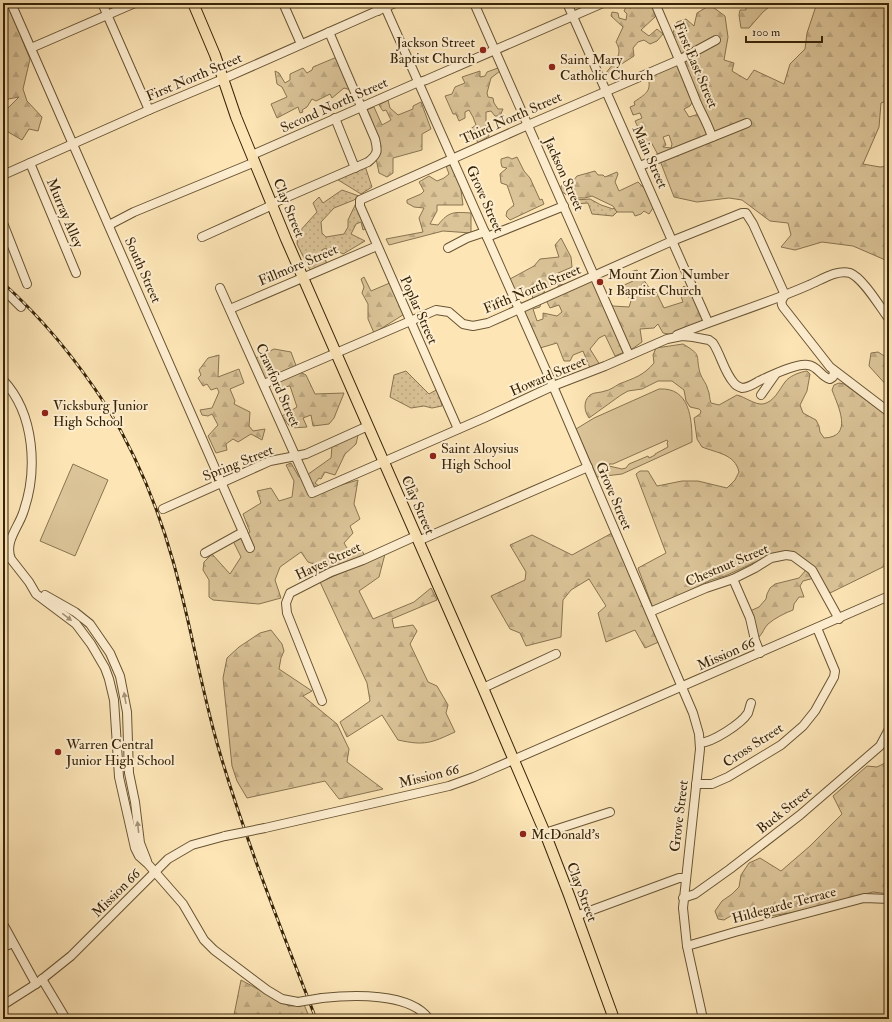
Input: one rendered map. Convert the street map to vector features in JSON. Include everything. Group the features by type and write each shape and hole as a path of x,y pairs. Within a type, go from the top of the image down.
{"main road":[{"name":"Clay Street","path":"193,3 215,55 236,117 303,278 545,833 614,1019"}],"street":[{"name":"South Street","path":"12,3 250,548"},
{"path":"102,3 149,110"},
{"path":"31,48 135,3"},
{"path":"283,3 301,44"},
{"name":"First North Street","path":"3,175 329,32 379,7 395,3"},
{"name":"Jackson Street","path":"474,3 629,355"},
{"name":"Main Street","path":"567,3 708,322"},
{"name":"Second North Street","path":"109,225 134,212 254,158 335,118 602,3"},
{"name":"First East Street","path":"656,3 696,102 708,123 712,137"},
{"name":"Grove Street","path":"379,7 419,82 553,386 693,713 700,743 683,898 687,946 703,1019"},
{"path":"202,237 272,204 355,168 376,155 377,150 375,139 329,32"},
{"name":"Third North Street","path":"360,200 452,158 679,60 716,40"},
{"path":"335,118 355,168"},
{"path":"640,166 747,124"},
{"name":"Murray Alley","path":"30,162 76,273"},
{"name":"Poplar Street","path":"360,200 360,206 377,246 458,429"},
{"path":"448,248 467,238 486,235 564,206"},
{"name":"Fifth North Street","path":"264,384 436,310 448,312 463,324 473,326 488,323 672,241 742,213 746,213 753,224 785,296"},
{"path":"3,223 27,284"},
{"name":"Fillmore Street","path":"230,309 377,246"},
{"path":"667,339 708,322 785,296 828,276 845,272 855,276 861,282 889,319"},
{"name":"Crawford Street","path":"220,288 312,493"},
{"path":"3,289 21,307"},
{"path":"785,296 782,299 781,304 834,371 889,412"},
{"name":"Howard Street","path":"312,493 553,386 667,339 693,337 709,340 713,343 734,383 741,388 747,387 776,374 808,364 818,369 826,378 830,379 833,377 834,371"},
{"path":"761,395 776,374"},
{"path":"3,380 18,400 24,413 32,457 30,489 27,501 23,515 6,550 36,594 76,624 91,644 105,668 114,700 118,771 135,848 139,856 148,864 183,904 204,940 214,950 267,990 282,999 298,1002 322,998 360,995 387,999 413,1006 426,1015 429,1019"},
{"name":"Spring Street","path":"163,509 270,461 306,454 368,426"},
{"name":"Hayes Street","path":"322,701 288,618 286,603 290,593 331,572 588,467"},
{"path":"205,554 243,532"},
{"name":"Chestnut Street","path":"650,612 706,588 733,579 771,558 786,555 793,556 812,570 839,618"},
{"path":"733,579 750,618 755,640 760,653"},
{"path":"29,582 52,600 75,612 90,624 110,653 116,665 123,685 126,704 129,773 135,802 140,843 148,864"},
{"name":"Mission 66","path":"3,1005 39,981 82,946 168,859 192,845 225,836 449,786 513,761 839,618 888,599"},
{"name":"Cross Street","path":"696,784 712,784 728,778 781,745 803,726 815,711 834,677 835,671 817,628"},
{"path":"483,688 556,654"},
{"path":"700,743 710,741 742,719 748,712 751,703"},
{"name":"Buck Street","path":"683,898 695,894 718,878 800,815 880,746 889,729"},
{"path":"545,833 610,812"},
{"path":"576,916 678,878 685,878"},
{"name":"Hildegarde Terrace","path":"687,946 864,898 889,899"},
{"path":"3,924 13,943 66,1019"},
{"path":"3,947 13,943"}],"green space":[{"path":"3,3 7,3 30,59 23,89 27,101 42,117 38,131 29,129 22,140 3,129 3,113 19,97 3,100"},
{"path":"635,3 655,3 656,16 641,30 649,36 657,29 663,34 657,41 650,44 644,40 638,42 633,48 634,56 620,65 608,76 606,73 615,62 618,55 619,51 616,42 623,27 611,16 612,12 618,13 619,18 626,20 627,14 624,11 626,7 631,8"},
{"path":"746,3 774,3 763,12 749,28 741,28 739,15 740,10 746,10"},
{"path":"817,3 889,3 889,100 881,103 879,127 863,164 880,167 889,166 889,264 883,259 853,246 822,242 795,250 781,247 791,235 788,223 770,221 742,200 729,198 697,202 674,197 657,153 651,142 646,144 635,121 642,118 640,113 633,115 630,107 635,105 634,102 647,92 649,86 648,77 676,64 682,65 673,33 677,22 686,19 694,26 697,13 710,5 725,16 728,37 724,60 734,63 732,71 747,80 754,70 784,84 790,64 805,49 807,33","holes":["697,94 711,124 699,114 689,117 684,109 690,106","669,135 672,144 671,148 663,147 666,145 663,137"]},
{"path":"337,57 351,90 344,88 332,98 330,94 316,101 312,99 307,107 302,110 303,112 300,113 298,107 277,118 271,104 287,97 282,87 277,84 275,71 279,73 285,83 290,80 290,74 303,68 307,73 312,70 313,67"},
{"path":"498,68 500,71 491,78 487,93 488,97 493,98 498,109 503,109 500,116 495,116 491,111 486,112 486,125 489,136 478,143 476,139 470,142 465,133 476,125 473,117 469,110 465,112 465,118 459,121 456,114 453,114 445,96 452,94 455,87 465,83 462,77 480,71 480,77 485,76 487,72"},
{"path":"388,100 390,108 398,115 413,109 413,106 421,102 431,129 422,134 422,150 393,158 393,173 387,177 379,173 366,110 374,107 382,125 391,120 386,110 383,111 379,105"},
{"path":"508,157 512,159 517,157 524,171 530,178 540,200 542,199 544,204 510,220 506,216 507,211 514,205 507,185 501,183 500,174 507,168 502,167 501,159"},
{"path":"452,165 460,183 463,205 437,205 437,211 430,224 438,225 445,217 452,213 471,213 471,233 443,231 389,245 386,239 423,232 419,218 424,208 414,207 407,203 407,200 421,194 424,191 419,182 429,176 437,181 444,178 449,174 446,166"},
{"path":"365,166 372,187 361,194 335,178"},
{"path":"595,171 598,175 603,175 605,177 617,172 618,174 615,182 619,191 638,182 651,195 655,205 649,214 644,211 635,216 633,212 617,212 613,206 592,196 585,198 571,198 561,191 561,186 564,185 574,190 573,181 577,176"},
{"path":"342,190 359,196 354,200 334,208 321,222 322,233 326,237 344,234 348,227 348,220 358,199 367,228 363,230 361,222 356,224 351,234 365,241 343,254 336,250 334,246 330,248 331,252 328,252 326,248 322,250 327,264 310,270 297,244 298,233 317,212 313,203 319,197 323,203"},
{"path":"590,199 601,205 614,208 617,212 613,216 592,214 588,203 575,204 575,200"},
{"path":"561,238 571,257 572,267 556,274 558,284 545,288 543,298 533,300 532,294 515,296 511,288 510,279 534,266 540,259 559,257 555,245"},
{"path":"637,270 650,289 656,292 664,308 683,302 679,291 684,286 695,295 706,321 673,335 663,333 658,324 654,328 640,329 642,342 632,349 615,356 605,335 599,338 590,349 600,365 590,368 583,351 573,355 570,361 564,361 557,343 540,348 524,310 541,302 540,307 533,309 537,321 543,319 543,313 557,316 562,312 559,305 550,308 547,302 559,285 593,281 613,306 629,307 631,301 622,286 633,281 630,272"},
{"path":"364,277 371,291 392,282 406,313 374,333 368,319 368,304 362,293 364,287 361,279"},
{"path":"683,344 696,353 700,373 709,393 711,403 719,405 737,395 760,404 767,403 773,398 789,378 798,373 807,371 810,374 807,391 800,405 803,413 816,420 820,432 824,438 833,436 839,432 841,427 842,420 838,404 832,390 834,385 839,383 844,384 889,417 889,564 830,593 817,573 788,551 775,553 725,576 711,580 653,608 638,568 666,553 636,474 640,471 648,471 657,486 682,481 698,481 727,488 735,480 739,472 734,461 725,455 702,447 697,439 694,418 700,414 701,411 690,407 686,401 684,390 672,381 658,381 642,389 628,391 589,418 585,409 585,403 590,395 609,390 646,371 654,363 653,355 656,348"},
{"path":"274,349 291,352 298,371 306,375 315,394 344,393 334,418 329,424 313,426 311,415 303,418 307,427 291,428 282,416 297,407 290,386 279,388 278,383 266,385 256,358"},
{"path":"878,352 889,359 889,388 869,366 871,353"},
{"path":"219,355 218,377 239,369 244,383 230,389 235,401 234,404 250,412 249,426 253,431 265,429 262,440 251,434 238,442 233,439 226,444 227,450 216,453 208,436 218,425 212,414 208,416 202,415 200,410 212,408 219,392 217,388 211,390 207,384 203,386 198,378 201,375 199,370 208,358"},
{"path":"406,371 429,394 438,389 442,406 432,408 424,406 411,408 390,397 394,375"},
{"path":"659,389 669,390 677,393 687,406 690,415 692,442 622,474 597,477 576,429 594,418","holes":["667,440 668,447 649,458 648,456 629,464 626,468 622,469 609,466 609,464 613,464"]},
{"path":"359,431 356,444 345,454 335,475 325,472 321,479 319,478 315,483 324,490 358,480 354,504 360,519 350,526 353,533 344,543 350,553 361,549 365,556 317,574 314,564 308,562 301,552 280,567 275,580 281,598 259,604 213,600 209,597 209,580 203,570 204,562 212,554 230,574 241,557 233,541 250,532 243,514 261,503 257,491 271,488 279,501 292,497 294,481 286,465 291,463 299,477 307,475 331,458 332,446"},
{"path":"73,464 108,480 75,556 40,541"},
{"path":"413,479 418,491 410,495 404,483"},
{"path":"612,533 661,641 645,648 635,630 606,642 598,613 606,606 589,579 571,590 563,600 561,637 526,646 520,633 510,629 491,596 525,580 526,572 510,545 532,535 572,555"},
{"path":"385,554 379,577 359,591 373,619 414,602 431,588 437,600 392,619 394,628 413,625 417,631 410,644 428,682 437,686 448,705 446,713 455,732 434,741 415,743 398,740 382,715 347,737 340,722 370,701 367,683 320,582"},
{"path":"806,570 814,578 803,581 800,586 804,597 799,597 794,604 793,610 768,624 759,637 756,633 750,611 759,607 766,599 770,588 775,584 799,578"},
{"path":"271,630 282,644 284,651 279,669 312,691 303,696 337,724 349,749 347,762 383,789 339,799 325,781 247,798 237,781 232,766 223,678 227,658 239,647 260,633"},
{"path":"889,761 889,894 873,892 796,912 770,916 749,913 734,914 724,920 718,919 715,911 722,901 739,887 741,875 749,863 760,858 781,871 810,846 842,814 833,796 867,766 877,767"},
{"path":"241,980 289,1006 303,1002 310,1019 231,1019 234,1015"}],"railway":[{"path":"3,283 46,326 72,357 107,407 137,462 153,501 173,561 217,743 239,813 316,1019"}],"place":[{"name":"Jackson Street Baptist Church","path":"483,50"},
{"name":"Saint Mary Catholic Church","path":"552,67"},
{"name":"Mount Zion Number 1 Baptist Church","path":"600,282"},
{"name":"Vicksburg Junior High School","path":"45,413"},
{"name":"Saint Aloysius High School","path":"433,456"},
{"name":"Warren Central Junior High School","path":"58,752"},
{"name":"McDonald's","path":"523,834"}]}
